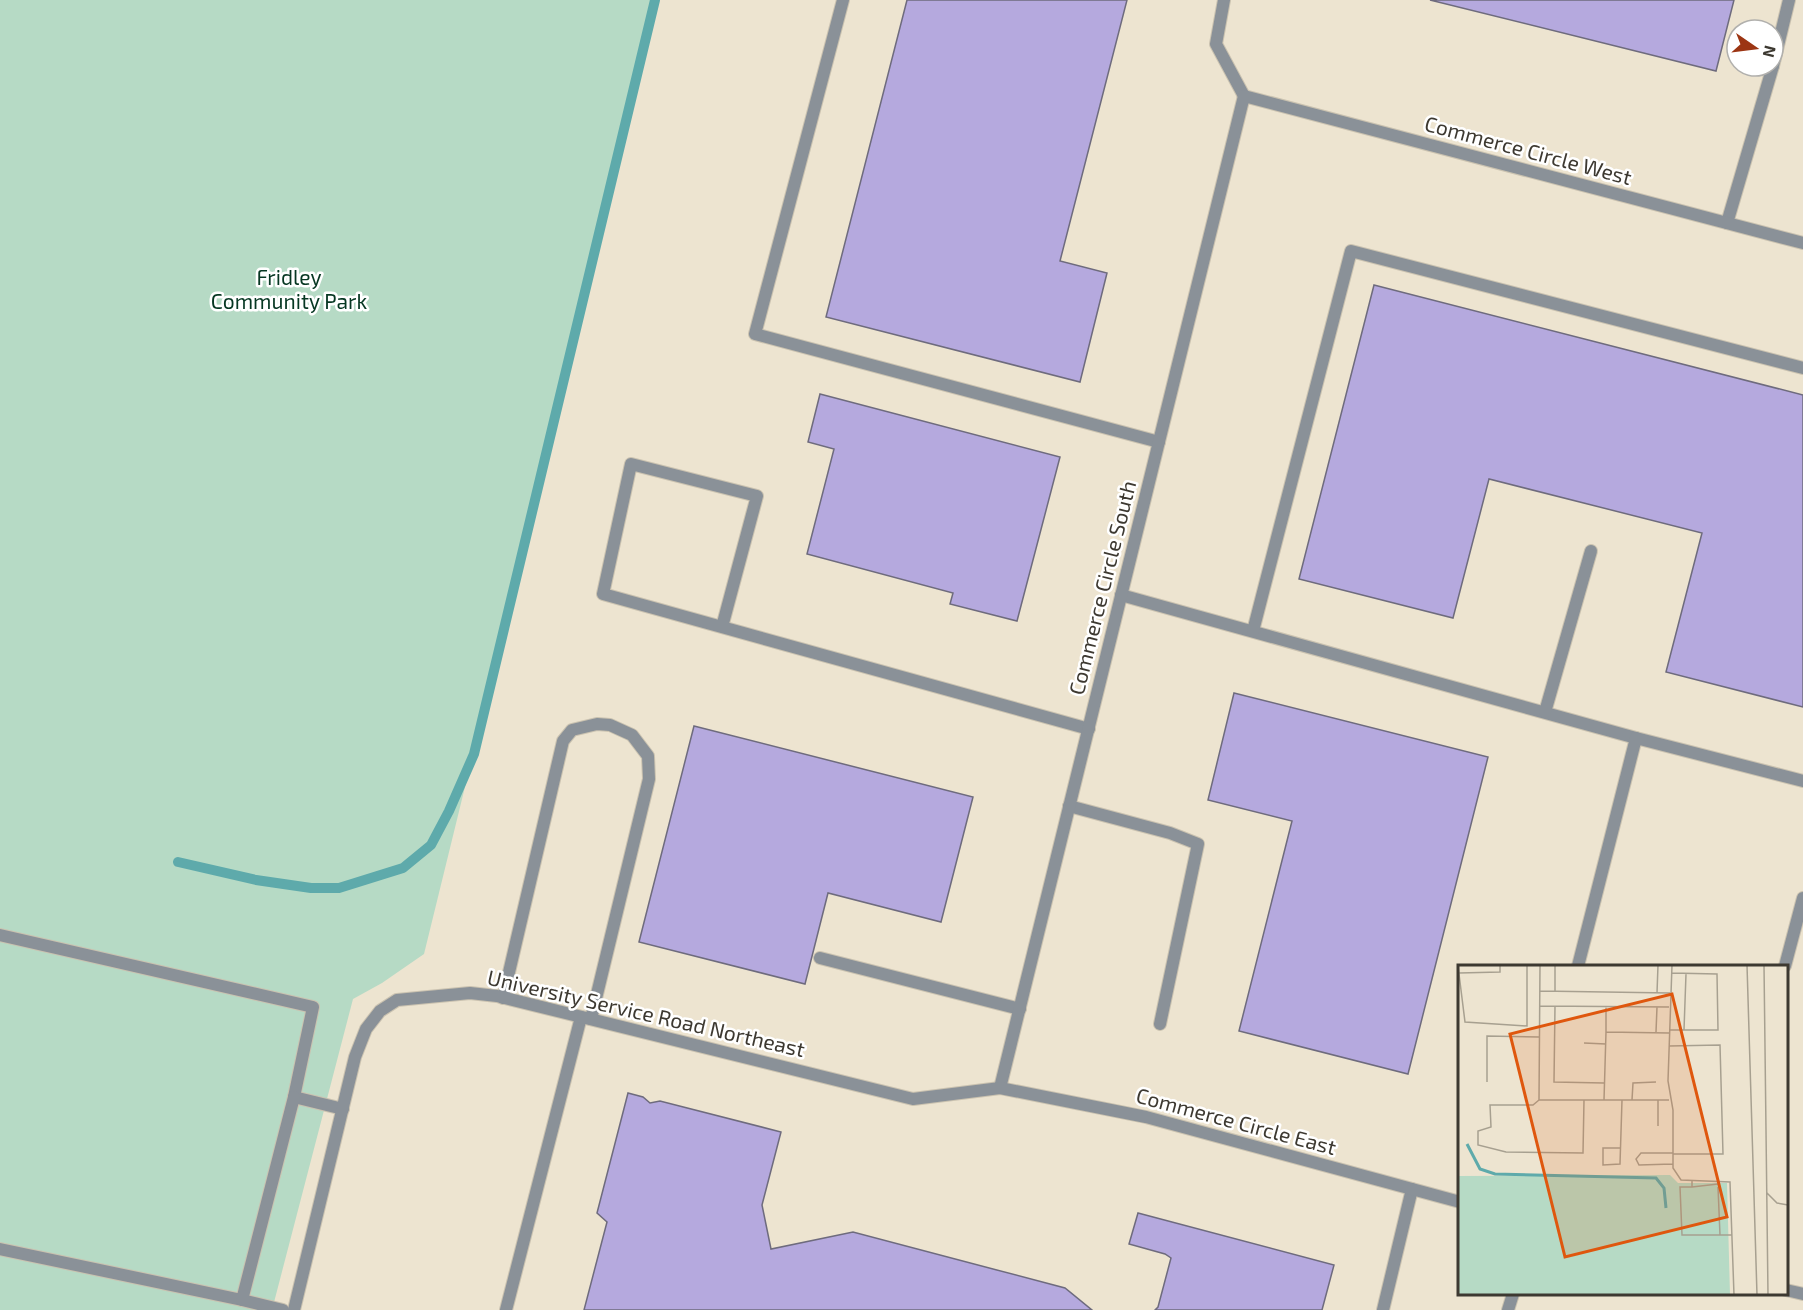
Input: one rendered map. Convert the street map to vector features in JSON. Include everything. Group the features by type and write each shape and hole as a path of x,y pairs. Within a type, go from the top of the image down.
{"street":[{"path":"843,0 755,334 1159,442"},
{"path":"1224,0 1216,44 1244,96"},
{"path":"1785,18 1789,0"},
{"path":"1727,223 1769,78"},
{"name":"Commerce Circle South","path":"1000,1088 1244,96"},
{"name":"Commerce Circle West","path":"1244,96 1803,243"},
{"path":"1253,631 1351,251 1803,368"},
{"path":"722,627 757,496 631,464 603,594 1089,729"},
{"path":"1545,712 1592,551"},
{"path":"1122,595 1636,738 1803,781"},
{"path":"503,998 563,741 572,730 597,724 610,725 632,735 648,756 649,779 506,1310"},
{"path":"1578,965 1636,738"},
{"path":"1070,806 1170,833 1198,844 1160,1024"},
{"path":"1785,965 1803,898"},
{"path":"0,934 313,1007 294,1098 242,1300"},
{"path":"820,958 1020,1009"},
{"name":"University Service Road Northeast","path":"294,1310 359,1047 366,1029 380,1011 397,1000 470,993 503,998 913,1099 1000,1088"},
{"name":"Commerce Circle East","path":"1000,1088 1146,1117 1458,1201"},
{"path":"294,1098 343,1108"},
{"path":"1383,1310 1412,1189"},
{"path":"0,1249 283,1310"},
{"path":"1788,1290 1803,1294"},
{"path":"1509,1310 1513,1295"}],"green space":[{"name":"Fridley Community Park","path":"0,0 658,0 424,954 382,983 353,999 272,1310 0,1310"}],"building":[{"path":"907,0 1127,0 1060,261 1107,273 1080,382 826,317"},
{"path":"1430,0 1734,0 1729,18 1725,18 1725,36 1716,71"},
{"path":"1374,285 1803,395 1803,707 1666,672 1702,533 1489,479 1453,618 1299,579"},
{"path":"820,394 1060,457 1017,621 950,604 953,593 807,554 834,449 808,442"},
{"path":"1234,693 1488,757 1408,1074 1239,1031 1292,821 1208,800"},
{"path":"694,726 973,797 941,922 828,893 805,984 639,942"},
{"path":"628,1093 643,1097 650,1103 660,1101 781,1132 762,1205 771,1249 853,1232 1065,1288 1092,1310 584,1310 607,1222 597,1213"},
{"path":"1138,1213 1334,1265 1322,1310 1155,1310 1158,1307 1171,1258 1165,1254 1129,1244"}],"waterway":[{"path":"178,862 256,880 311,888 339,888 403,868 431,845 474,754 655,0"}]}
